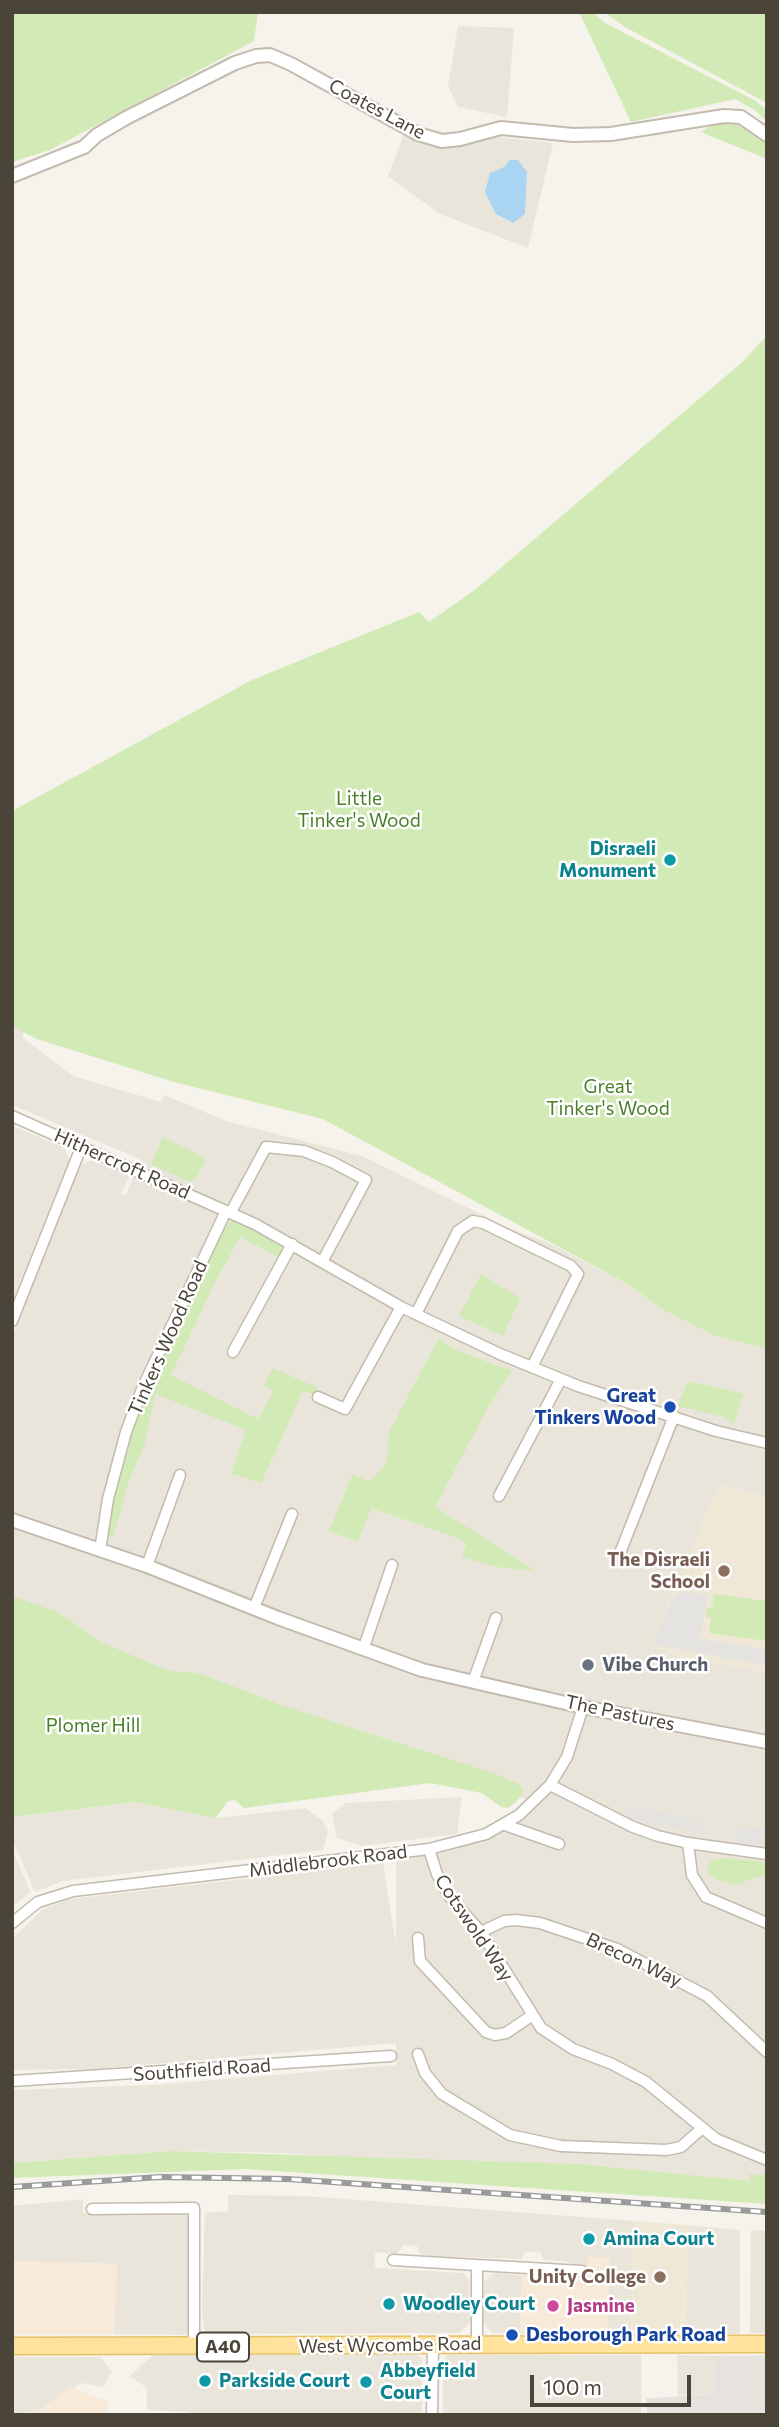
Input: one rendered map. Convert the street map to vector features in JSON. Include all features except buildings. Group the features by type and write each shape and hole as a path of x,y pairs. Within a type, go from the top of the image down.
{"main road":[{"name":"West Wycombe Road","path":"12,2346 767,2344"}],"street":[{"name":"Coates Lane","path":"12,176 84,147 97,135 126,118 256,55 270,55 291,64 418,134 442,141 501,128 573,135 611,134 724,116 741,117 767,135"},
{"name":"Hithercroft Road","path":"12,1116 229,1212 292,1244 401,1307 532,1367 716,1431 767,1443"},
{"path":"12,1321 82,1145"},
{"path":"229,1212 266,1147 304,1151 332,1161 366,1180 322,1262"},
{"name":"Tinkers Wood Road","path":"100,1550 108,1499 126,1432 142,1389 229,1212"},
{"path":"416,1314 458,1231 473,1221 483,1223 571,1266 578,1274 532,1367"},
{"path":"233,1352 292,1244"},
{"path":"318,1397 345,1409 401,1307"},
{"path":"499,1496 561,1379"},
{"path":"620,1553 674,1416"},
{"path":"147,1566 180,1475"},
{"path":"254,1608 292,1514"},
{"name":"The Pastures","path":"12,1520 147,1566 422,1670 474,1679 583,1707 767,1742"},
{"path":"364,1647 392,1565"},
{"path":"474,1679 496,1618"},
{"name":"Middlebrook Road","path":"12,1923 38,1902 73,1891 458,1844 505,1825 531,1806 550,1785 567,1757 583,1707"},
{"path":"550,1785 633,1827 688,1843 767,1854"},
{"path":"505,1825 559,1844"},
{"path":"688,1843 692,1875 706,1898 767,1923"},
{"name":"Cotswold Way","path":"429,1849 437,1874 449,1896 481,1932 531,2016 554,2039 646,2082 700,2130 737,2150 767,2160"},
{"name":"Brecon Way","path":"481,1932 503,1922 516,1920 543,1924 617,1950 706,1997 767,2052"},
{"path":"418,1938 420,1961 486,2032 495,2035 506,2033 531,2016"},
{"path":"418,2054 425,2073 442,2094 510,2135 575,2147 666,2150 681,2147 700,2130"},
{"name":"Southfield Road","path":"12,2081 391,2056"},
{"path":"92,2209 194,2208 194,2347"},
{"path":"393,2260 582,2271"},
{"path":"477,2265 477,2344"},
{"path":"432,2415 433,2344"}],"shaded area":[{"path":"458,26 514,28 507,117 458,107 448,86"},
{"path":"404,134 426,141 487,136 553,143 528,248 440,214 388,176"},
{"path":"12,1019 25,1028 22,1037 73,1076 161,1102 164,1095 226,1121 362,1156 511,1229 549,1243 624,1282 667,1312 713,1335 767,1349 767,2196 286,2153 171,2151 12,2163 12,2090 153,2085 396,2065 396,2043 95,2069 12,2070 12,1939 43,1909 70,1899 383,1863 396,1945 396,1861 510,1824 539,1804 394,1751 12,1627 12,1338 81,1165 92,1160 130,1176 121,1194 126,1196 140,1159 12,1105"},
{"path":"12,1126 64,1147 69,1160 12,1302"},
{"name":"The Disraeli School","path":"719,1485 767,1496 767,1672 686,1659 649,1645"},
{"path":"682,1591 708,1595 700,1639 767,1649 767,1666 652,1644 672,1598"},
{"path":"462,1797 457,1834 362,1846 337,1838 332,1814 345,1803"},
{"path":"135,1802 217,1818 305,1808 323,1821 328,1832 323,1850 63,1881 35,1892 12,1839 12,1817"},
{"path":"631,1806 700,1820 698,1832 625,1818"},
{"path":"739,1826 767,1829 767,1842 762,1841 761,1845 734,1845"},
{"path":"12,1850 31,1892 12,1907"},
{"path":"228,2195 305,2196 635,2221 631,2334 607,2334 609,2257 588,2278 569,2277 569,2262 544,2260 540,2252 526,2252 521,2259 438,2256 420,2254 417,2246 403,2245 397,2254 375,2252 375,2268 463,2273 469,2279 470,2323 459,2333 209,2334 204,2329 202,2306 205,2213 228,2211"},
{"path":"83,2199 83,2213 133,2216 136,2212 187,2212 190,2215 191,2331 187,2335 114,2334 117,2264 12,2261 12,2206"},
{"name":"Unity College","path":"635,2221 687,2225 685,2334 631,2334"},
{"path":"687,2225 740,2230 740,2334 685,2334"},
{"path":"751,2230 767,2231 767,2333 750,2333"},
{"path":"588,2257 610,2257 607,2334 520,2334 522,2275 588,2278"},
{"path":"12,2261 117,2264 114,2334 12,2334"},
{"path":"494,2273 522,2275 520,2334 492,2333 483,2322 484,2282"},
{"path":"153,2355 418,2355 422,2359 422,2415 187,2415 187,2412 147,2410 147,2388 130,2376"},
{"path":"447,2355 641,2355 641,2415 443,2415 443,2360"},
{"path":"677,2355 717,2356 714,2394 678,2395"},
{"path":"726,2355 726,2393 714,2394 717,2356"},
{"path":"767,2355 767,2415 677,2415 676,2396 714,2394 717,2356"},
{"path":"12,2357 100,2357 112,2372 103,2387 82,2383 35,2412 12,2414"},
{"path":"71,2387 110,2402 105,2415 31,2415"},
{"path":"677,2397 678,2415 647,2415 646,2398"}],"green space":[{"path":"12,12 258,12 254,41 50,150 12,162"},
{"path":"579,12 593,12 605,23 754,100 767,110 767,122 755,110 735,99 631,122"},
{"path":"604,12 767,12 767,103 625,27"},
{"path":"715,123 738,125 766,141 767,159 701,132"},
{"path":"767,336 767,1349 713,1335 667,1312 624,1282 323,1119 174,1082 37,1039 12,1026 12,811 252,680 419,612 429,622 476,589 740,364"},
{"path":"163,1137 206,1158 197,1177 190,1182 151,1164"},
{"path":"231,1221 239,1221 280,1243 282,1250 279,1257 240,1237 216,1280 171,1375 258,1419 274,1391 264,1385 273,1368 318,1388 315,1395 303,1391 261,1483 231,1473 246,1430 155,1394 145,1444 129,1480 113,1537 107,1535 126,1442 146,1390 219,1235"},
{"path":"481,1274 520,1298 503,1336 459,1316"},
{"path":"439,1338 456,1350 512,1371 487,1409 435,1507 536,1571 497,1567 462,1557 466,1544 458,1538 371,1508 358,1542 329,1531 353,1474 370,1482 387,1462 389,1432"},
{"path":"688,1381 744,1394 734,1424 724,1417 678,1406"},
{"path":"714,1594 767,1601 767,1641 709,1633 711,1618 706,1617 707,1608 712,1608"},
{"name":"Plomer Hill","path":"12,1596 58,1612 101,1642 169,1671 199,1673 281,1705 496,1774 519,1784 524,1790 508,1808 501,1807 482,1793 430,1783 244,1808 235,1800 228,1801 216,1818 135,1802 12,1817"},
{"path":"720,1858 767,1862 767,1874 734,1885 715,1879 706,1870 711,1861"},
{"path":"171,2151 577,2164 750,2181 749,2174 767,2175 767,2204 245,2169 12,2178 12,2163"}],"water":[{"path":"510,160 518,160 527,172 525,214 513,223 496,214 485,192 490,173 504,167"}],"railway":[{"path":"12,2187 160,2177 288,2179 767,2212"}],"place":[{"name":"Disraeli Monument","path":"670,860"},
{"name":"Great Tinkers Wood","path":"670,1407"},
{"name":"The Disraeli School","path":"724,1571"},
{"name":"Vibe Church","path":"588,1665"},
{"name":"Amina Court","path":"589,2239"},
{"name":"Unity College","path":"660,2277"},
{"name":"Woodley Court","path":"389,2304"},
{"name":"Jasmine","path":"553,2306"},
{"name":"Desborough Park Road","path":"512,2335"},
{"name":"Parkside Court","path":"205,2381"},
{"name":"Abbeyfield Court","path":"366,2382"}],"park label":[{"name":"Little Tinker's Wood","path":"359,810"},
{"name":"Great Tinker's Wood","path":"608,1098"}]}
